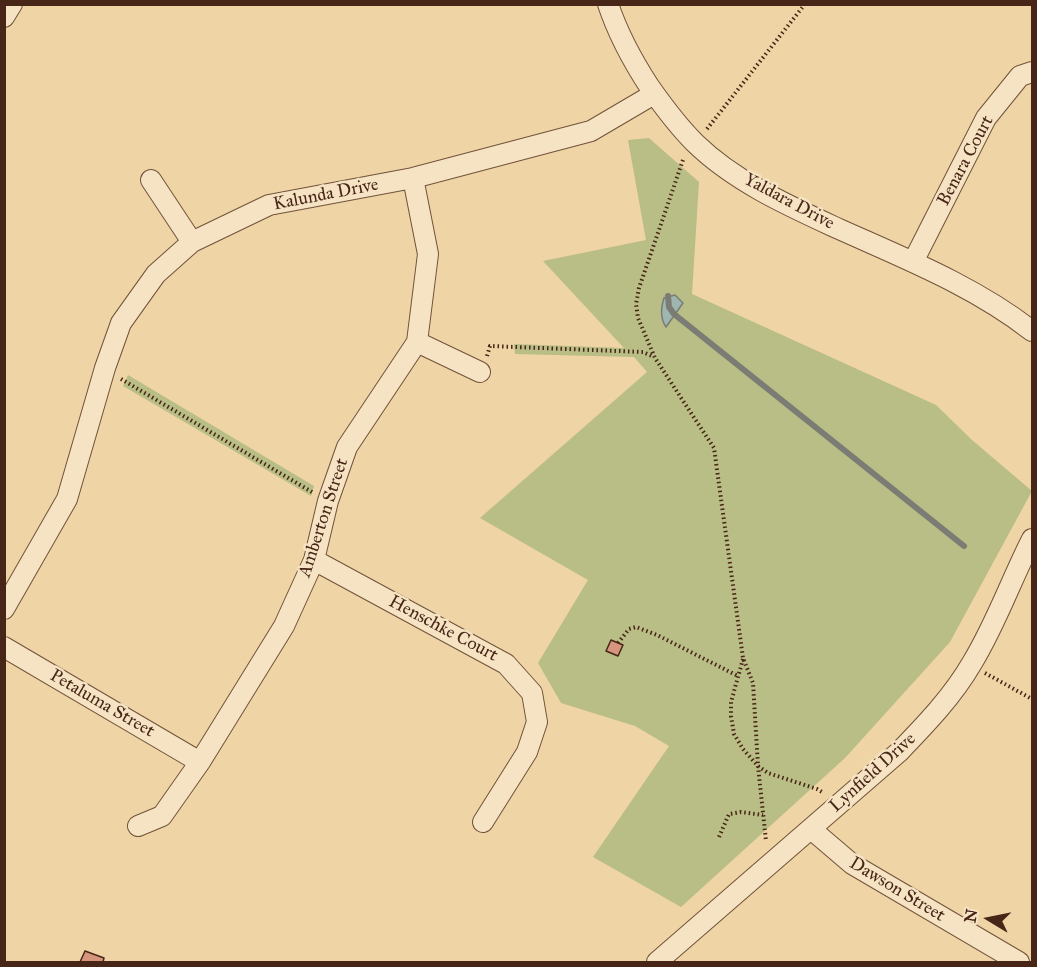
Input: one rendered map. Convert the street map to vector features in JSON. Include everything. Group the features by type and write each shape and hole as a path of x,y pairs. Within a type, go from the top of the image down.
{"street":[{"path":"4,17 12,4"},
{"name":"Yaldara Drive","path":"608,4 620,36 654,94 696,143 723,166 760,190 802,212 981,295 1032,331"},
{"name":"Benara Court","path":"913,262 986,118 1020,76 1032,72"},
{"name":"Kalunda Drive","path":"4,609 67,499 105,368 121,323 156,274 192,242 269,206 413,178 591,131 654,94"},
{"name":"Amberton Street","path":"138,826 162,816 200,762 284,626 314,560 328,501 347,447 417,342 428,254 413,178"},
{"path":"151,180 192,242"},
{"path":"417,342 480,372"},
{"name":"Lynfield Drive","path":"657,963 899,752 949,697 971,666 987,636 1032,539"},
{"name":"Henschke Court","path":"314,560 506,664 532,693 537,722 527,752 483,822"},
{"name":"Petaluma Street","path":"4,647 200,762"},
{"name":"Dawson Street","path":"811,829 852,864 993,956 1019,963"}],"path":[{"path":"704,132 805,4"},
{"path":"683,160 639,288 636,304 638,318 655,358 714,448 743,658 753,683 758,766 766,841"},
{"path":"480,372 490,346 643,352 655,358"},
{"path":"121,379 328,501"},
{"path":"618,643 629,629 636,627 738,676"},
{"path":"743,658 731,702 734,734 743,749 758,766 768,773 817,789 840,804"},
{"path":"971,666 1032,699"},
{"path":"719,837 729,814 741,812 763,815"}],"green space":[{"path":"649,138 699,182 692,294 936,405 972,440 1032,491 950,642 845,758 681,907 593,857 669,746 635,726 561,703 538,663 588,580 480,518 647,372 634,357 515,354 514,344 624,348 543,261 646,240 628,140"},
{"path":"128,375 314,486 311,496 123,386"}],"water":[{"path":"675,295 683,303 666,327 662,316 663,301 664,298"}],"building":[{"path":"611,640 623,645 618,656 606,651"},
{"path":"85,951 104,958 103,962 80,962"}],"waterway":[{"path":"668,296 669,307 674,314 964,546"}]}
